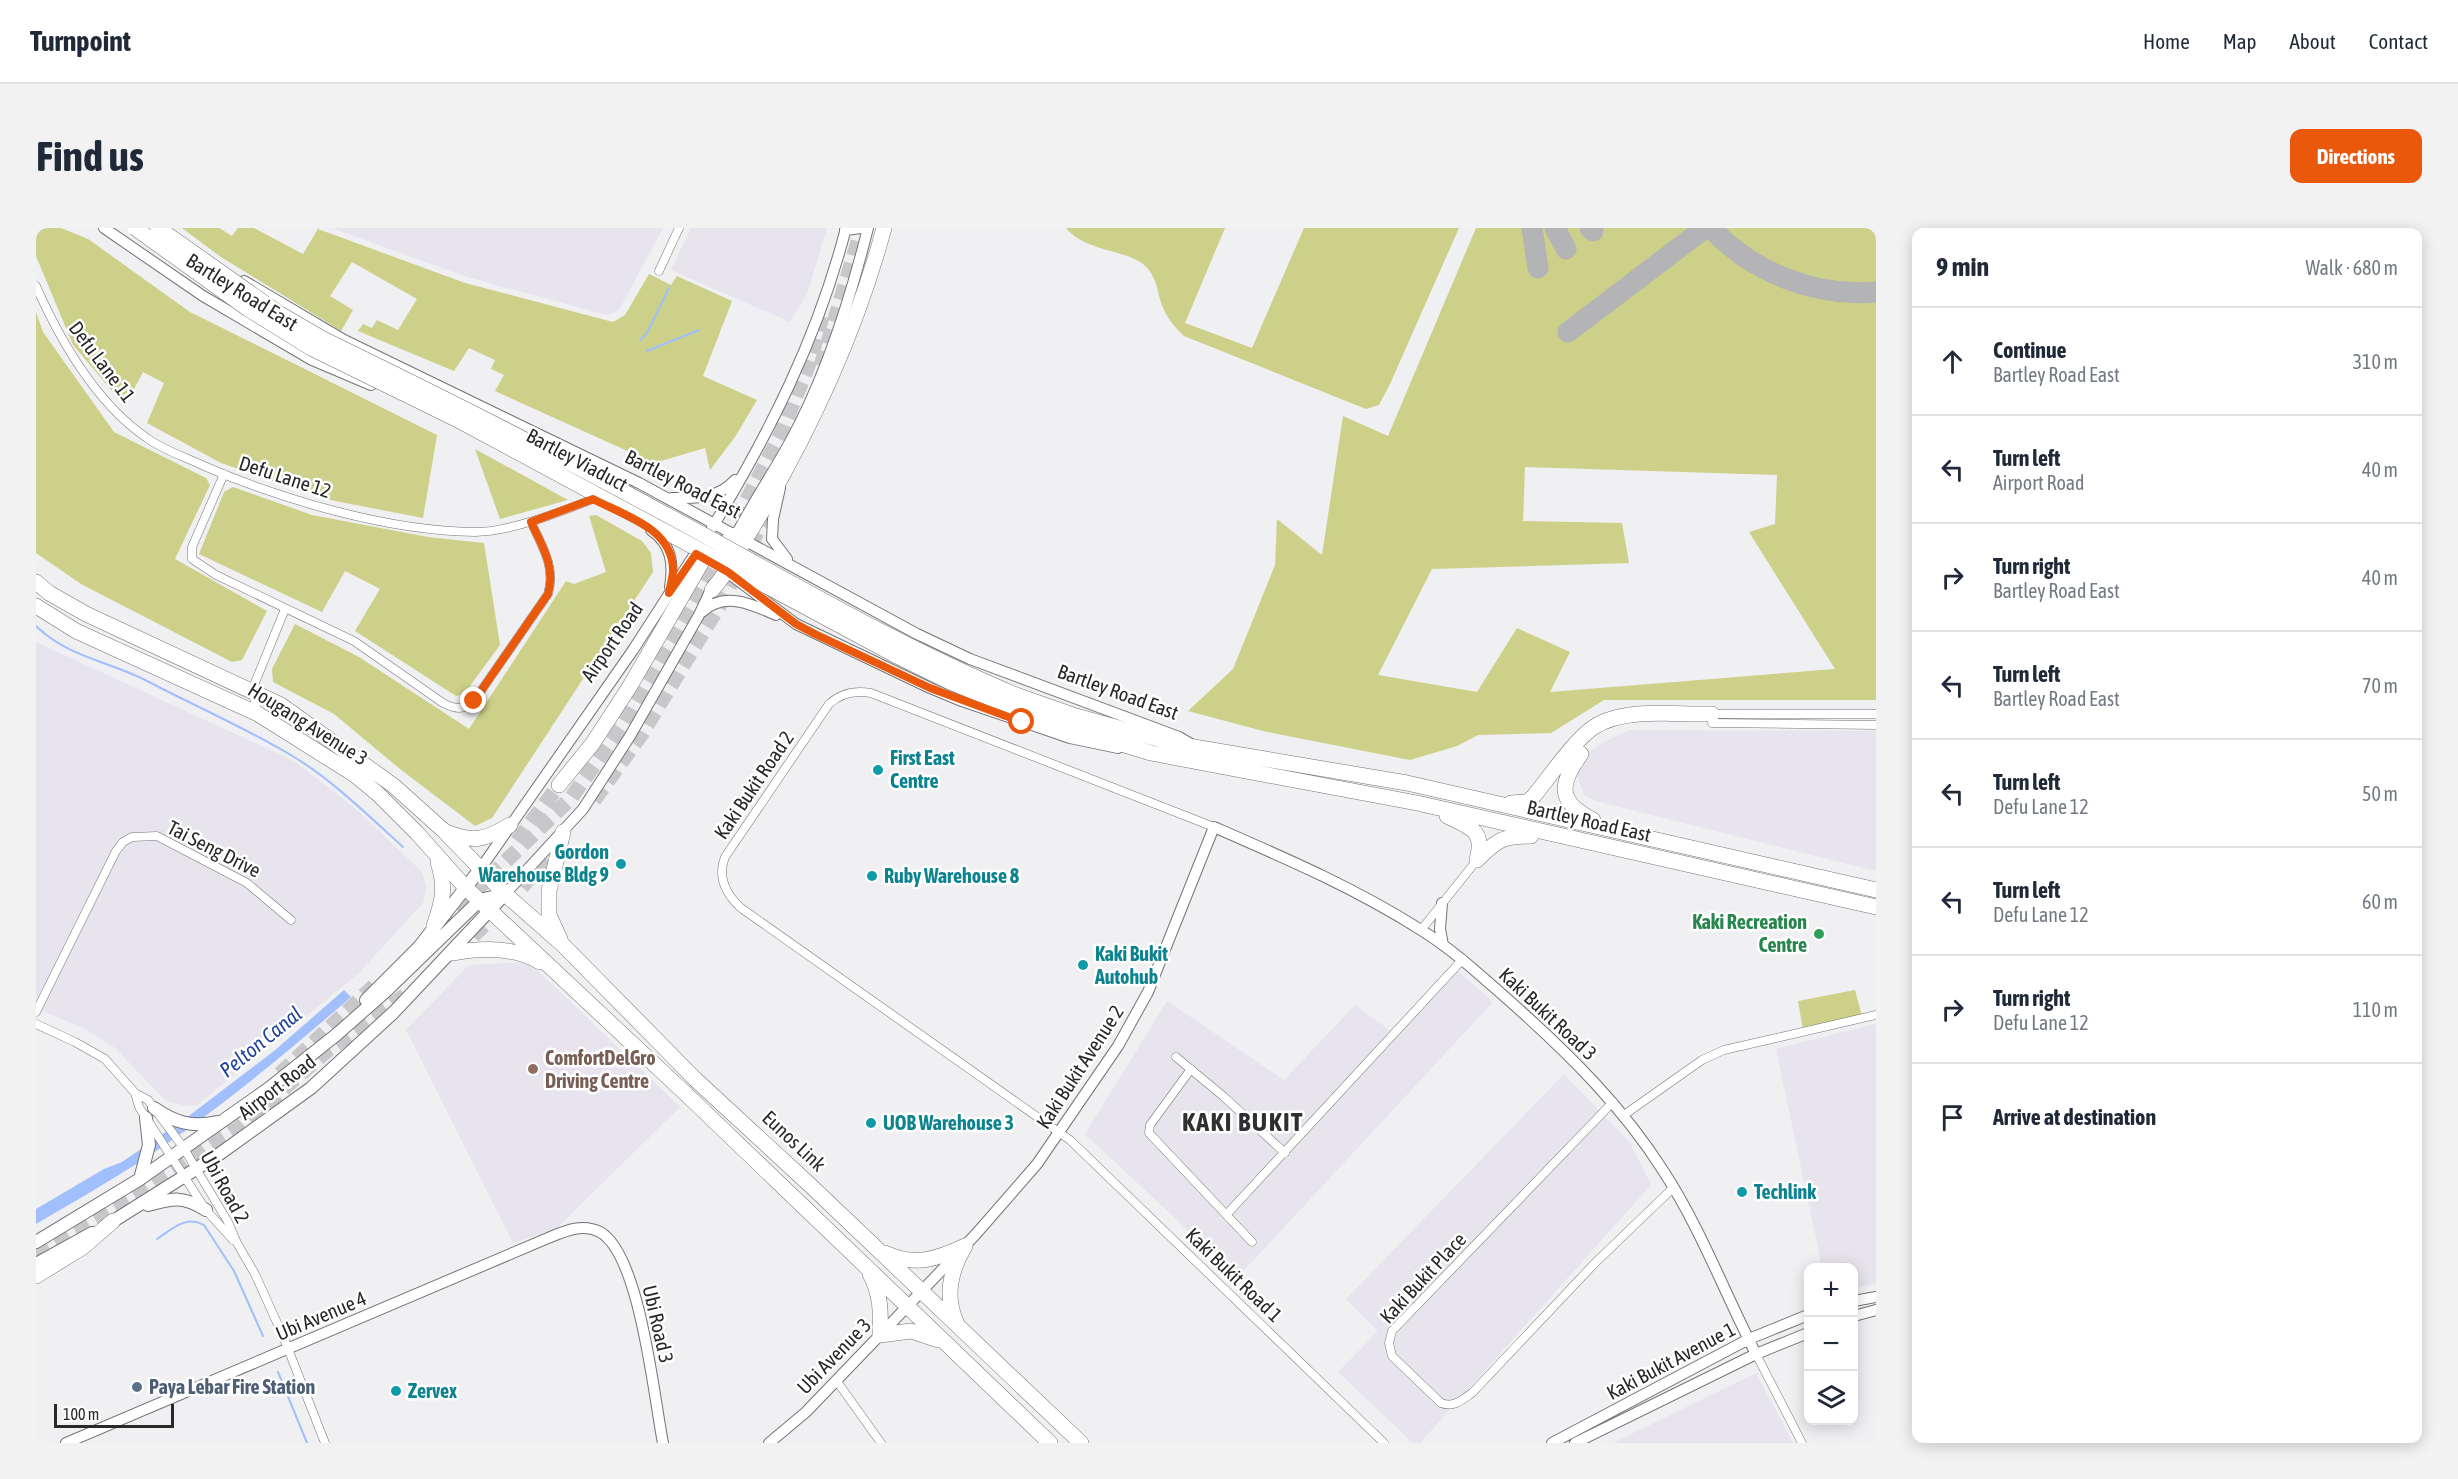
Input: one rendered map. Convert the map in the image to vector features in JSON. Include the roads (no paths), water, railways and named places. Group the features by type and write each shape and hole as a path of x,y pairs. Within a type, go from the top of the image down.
{"highway":[{"name":"Bartley Viaduct","path":"135,228 248,309 311,348 456,418 885,650 950,682 1014,701"},
{"name":"Bartley Viaduct","path":"158,228 280,314 323,339 653,507 1014,701"},
{"path":"712,590 741,537 782,478 856,316 884,228"},
{"path":"559,785 593,743 630,686 700,556 741,537"},
{"name":"Hougang Avenue 3","path":"36,582 49,593 104,622 281,705 394,786 481,868"},
{"name":"Hougang Avenue 3","path":"36,606 76,631 258,714 354,775 404,819 466,888 485,905"},
{"path":"228,679 231,690 228,700"},
{"name":"Bartley Road East","path":"1014,701 1130,732 1194,746 1339,770 1500,804 1876,890"},
{"name":"Bartley Road East","path":"1014,701 1073,729 1151,753 1417,803 1876,907"},
{"path":"1500,804 1527,802 1593,727 1615,718 1636,714 1712,719"},
{"path":"1614,830 1576,811 1565,792 1568,771 1587,745 1605,732 1638,723 1712,719"},
{"path":"1417,803 1470,827 1477,833 1480,844 1477,860"},
{"path":"443,830 459,837 477,839 489,837 510,825"},
{"path":"563,832 549,891 549,915 563,945"},
{"path":"1477,860 1494,843 1509,836 1559,836"},
{"path":"434,926 442,902 444,881 437,857"},
{"name":"Eunos Link","path":"481,868 505,894 563,945 695,1079 1081,1443"},
{"name":"Eunos Link","path":"485,905 1050,1443"},
{"path":"452,953 488,950 522,954 556,971"},
{"path":"36,1276 83,1247 113,1221"},
{"path":"877,1249 901,1260 925,1262 965,1246"},
{"path":"958,1327 953,1316 950,1291 953,1267 965,1246"},
{"path":"864,1264 877,1288 881,1314 880,1335 911,1331 925,1334 946,1345"}],"main road":[{"name":"Bartley Road East","path":"104,228 203,296 312,360 390,393 652,530 666,543 673,570 669,593"},
{"name":"Bartley Road East","path":"167,228 218,264 344,340 669,498 917,634 970,659 1179,737 1194,746"},
{"path":"846,229 861,228"},
{"path":"741,537 791,440 825,366 845,311 868,228"},
{"name":"Airport Road","path":"336,1035 373,992 419,946 466,888 633,650 669,593 700,556 715,522 770,428 825,304 846,229"},
{"path":"244,320 260,318 267,314 269,302 264,293"},
{"path":"468,433 466,422 469,416 485,408"},
{"path":"669,498 706,498 727,489 751,462"},
{"path":"782,478 773,519 772,539 775,546 791,564"},
{"name":"Bartley Road East","path":"700,556 724,569 796,624 849,651 959,700 1070,738 1104,747 1151,753"},
{"name":"Airport Road","path":"36,1242 140,1179 268,1089 336,1035 485,905 505,894 583,808 630,736 712,590"},
{"path":"699,615 717,602 734,601 758,606 796,624"},
{"name":"Kaki Bukit Road 3","path":"1214,827 1319,873 1421,930 1463,960 1566,1053 1624,1115 1664,1172 1691,1218 1756,1354"},
{"name":"Kaki Bukit Avenue 2","path":"921,1291 1017,1190 1118,1046 1148,992 1214,827"},
{"path":"1442,903 1440,929 1443,945"},
{"name":"Airport Road","path":"36,1264 134,1209 190,1173 311,1088 394,1012 452,953 485,905"},
{"path":"154,1108 169,1118 188,1125 222,1121"},
{"path":"140,1179 149,1145 146,1118"},
{"path":"134,1209 170,1198 180,1198 207,1210"},
{"name":"Ubi Avenue 4","path":"66,1443 569,1229 579,1227 591,1229"},
{"name":"Ubi Road 3","path":"591,1229 607,1237 614,1245 636,1295 663,1443"},
{"name":"Ubi Avenue 3","path":"769,1443 792,1424 836,1380 921,1291"},
{"path":"1858,1301 1876,1297"},
{"path":"1858,1315 1876,1310"},
{"name":"Kaki Bukit Avenue 1","path":"1552,1443 1749,1339 1804,1317"},
{"name":"Kaki Bukit Avenue 1","path":"1575,1443 1756,1354 1804,1335"}],"street":[{"path":"659,271 679,228"},
{"name":"Defu Lane 11","path":"36,286 53,325 71,354 113,407 147,438 224,474"},
{"name":"Defu Lane 12","path":"531,522 551,569 548,594 469,706 454,709 354,642 216,575 192,559 192,547 224,474 309,505 412,526 477,532 531,522 593,499"},
{"path":"578,505 582,493"},
{"path":"258,714 252,690 285,609"},
{"name":"Kaki Bukit Road 2","path":"1059,1132 741,908 728,894 722,877 721,867 725,857 829,704 835,698 851,692 871,693 1214,827"},
{"path":"1712,719 1876,714"},
{"path":"1712,719 1876,725"},
{"name":"Tai Seng Drive","path":"36,1012 116,851 123,842 132,837 157,837 234,875 262,893 291,920"},
{"path":"1421,930 1477,860"},
{"path":"1227,1214 1463,960"},
{"path":"1624,1115 1702,1060 1724,1050 1876,1015"},
{"path":"36,1024 105,1059 135,1093"},
{"path":"1176,1057 1285,1153"},
{"path":"1191,1069 1150,1125 1149,1132 1252,1242"},
{"name":"Ubi Road 2","path":"135,1093 148,1100 183,1147 190,1173 207,1210 237,1244"},
{"name":"Ubi Road 2","path":"135,1093 139,1107 172,1156 190,1173 228,1222 237,1244 255,1274 289,1350 325,1443"},
{"name":"Kaki Bukit Place","path":"1613,1102 1392,1331 1389,1343 1392,1356 1441,1403 1450,1405 1458,1402 1472,1393 1595,1263 1673,1188"},
{"name":"Kaki Bukit Road 1","path":"1059,1132 1070,1140 1384,1443"},
{"path":"1756,1354 1802,1443"},
{"path":"836,1380 881,1443"}],"water":[{"path":"344,990 351,997 220,1104 138,1163 36,1224 36,1209 104,1169 122,1162 190,1115 274,1051"}],"waterway":[{"path":"640,340 647,333 669,288"},
{"path":"647,351 699,330"},
{"path":"36,626 62,645 134,675 294,757 336,787 403,847"},
{"path":"157,1239 185,1222 197,1222 204,1225 234,1271 263,1336"},
{"path":"278,1372 307,1443"}],"tunnel":[{"path":"821,366 862,228"},
{"path":"440,925 571,798 621,727 699,592 780,436 810,361 823,313"},
{"path":"594,800 641,735 722,601 766,515"},
{"path":"517,841 559,785"},
{"path":"473,936 516,894 564,837"},
{"path":"280,1074 374,986"},
{"path":"36,1255 133,1200 240,1127 329,1049 410,992"}],"place":[{"name":"First East Centre","path":"878,770"},
{"name":"Gordon Warehouse Bldg 9","path":"621,864"},
{"name":"Ruby Warehouse 8","path":"872,876"},
{"name":"Kaki Recreation Centre","path":"1819,934"},
{"name":"Kaki Bukit Autohub","path":"1083,965"},
{"name":"ComfortDelGro Driving Centre","path":"533,1069"},
{"name":"UOB Warehouse 3","path":"871,1123"},
{"name":"Techlink","path":"1742,1192"},
{"name":"Paya Lebar Fire Station","path":"137,1387"},
{"name":"Zervex","path":"396,1391"}],"district":[{"name":"KAKI BUKIT","path":"1243,1122"}],"water label":[{"name":"Pelton Canal","path":"261,1042"}]}
